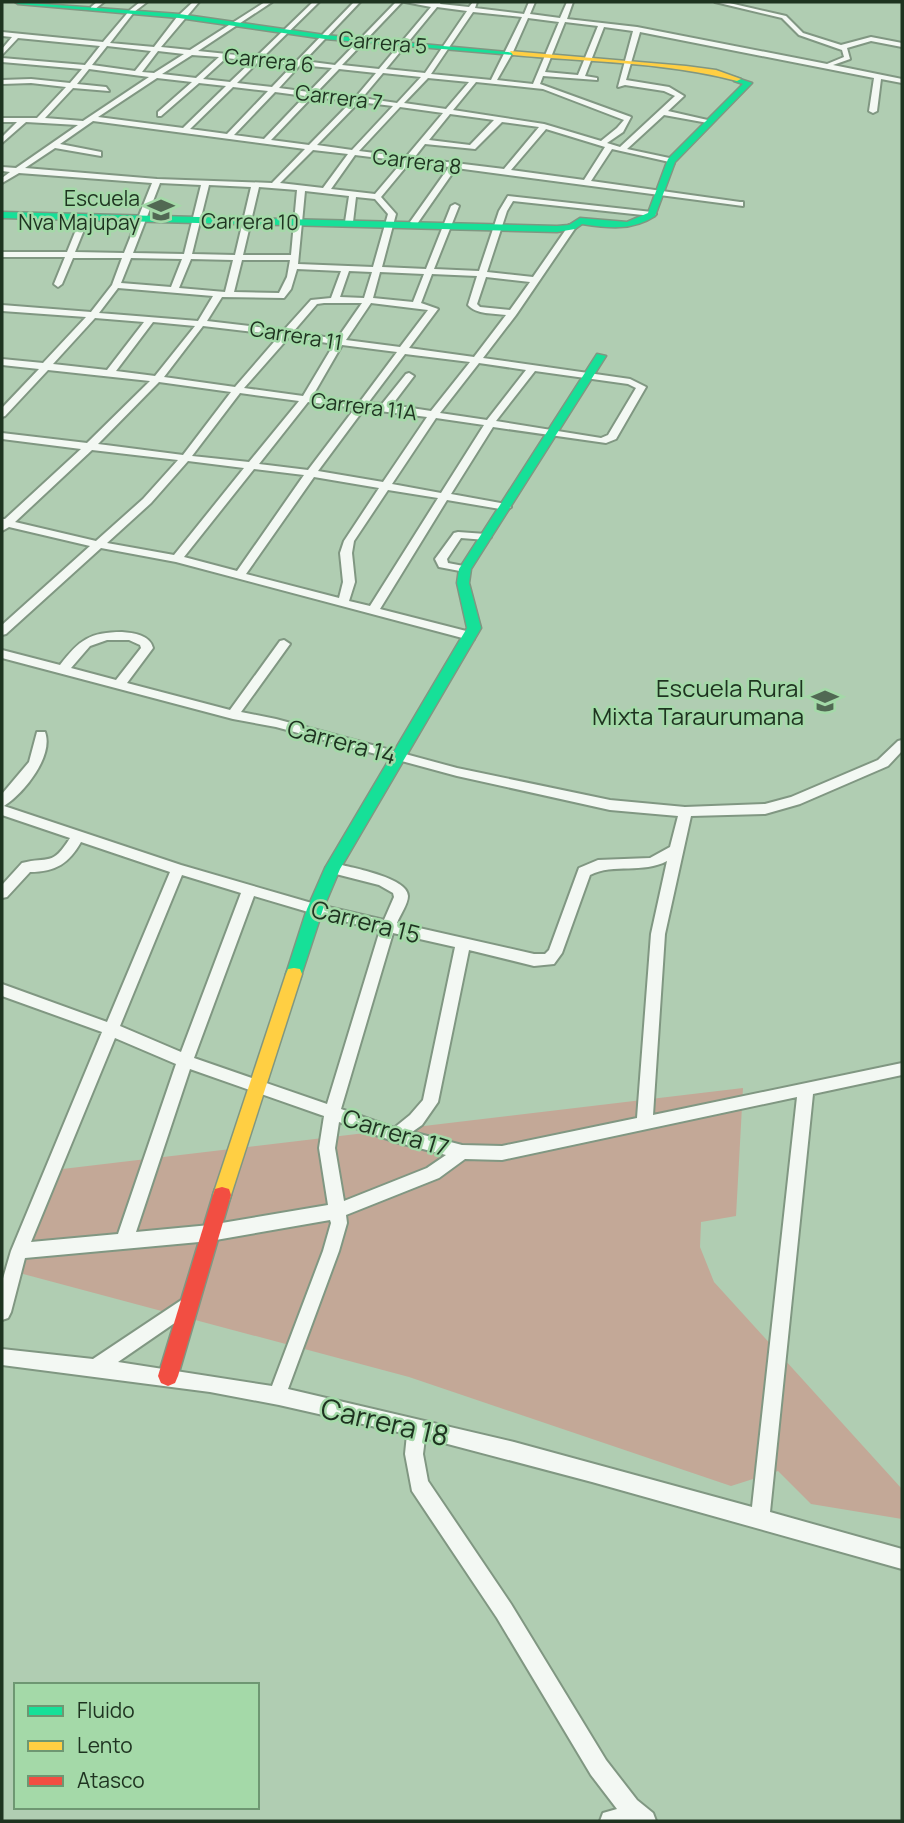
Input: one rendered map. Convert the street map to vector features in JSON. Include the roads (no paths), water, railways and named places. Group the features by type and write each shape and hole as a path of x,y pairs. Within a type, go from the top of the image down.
{"street":[{"name":"Carrera 5","path":"29,2 138,6 179,16 325,37 704,70 748,83 708,121"},
{"path":"137,73 158,49 179,16 195,2"},
{"path":"2,181 190,52 269,2"},
{"path":"184,131 316,2"},
{"path":"228,136 357,2"},
{"path":"265,142 399,2"},
{"path":"408,2 474,5 526,15 602,23 825,65 901,83"},
{"path":"493,82 510,52 532,2"},
{"path":"536,86 570,2"},
{"path":"719,2 784,18 801,34 842,47 871,39 902,45"},
{"path":"274,185 358,99 437,3"},
{"path":"326,190 353,153 427,75 474,5"},
{"path":"39,120 88,67 138,6"},
{"path":"581,78 602,23"},
{"path":"622,150 680,96 678,93 621,83 636,29"},
{"name":"Carrera 6","path":"2,34 548,88 570,99 628,119 606,145"},
{"path":"2,53 16,36"},
{"path":"825,65 848,58 842,47"},
{"path":"161,114 225,55"},
{"name":"Carrera 7","path":"2,60 88,67 500,118 544,126 622,150 671,161"},
{"path":"539,74 595,79"},
{"path":"873,111 878,76"},
{"path":"377,197 474,80"},
{"path":"2,82 28,81 106,89"},
{"path":"17,111 47,112"},
{"path":"664,113 708,121"},
{"path":"422,141 472,147 500,118"},
{"name":"Carrera 8","path":"2,120 89,121 228,136 740,204"},
{"path":"2,141 24,120"},
{"path":"513,313 472,307 507,202 513,197 520,197 652,214 671,161 708,121"},
{"path":"506,173 544,126"},
{"path":"53,145 98,154"},
{"path":"586,183 606,145"},
{"path":"414,222 454,166"},
{"path":"2,169 157,181 274,185 354,193 377,197 392,214 367,302 339,342 306,398 177,559"},
{"path":"2,414 94,314 116,285 157,181"},
{"path":"174,290 187,258 206,182"},
{"path":"4,524 91,447 160,379 224,294 249,220 256,184"},
{"path":"343,603 349,582 346,547 385,484 433,415 513,313 590,206 601,184"},
{"path":"116,285 281,296 287,290 293,262 300,222 301,188"},
{"path":"349,222 354,193"},
{"path":"415,305 455,206"},
{"name":"Carrera 10","path":"2,215 84,220 627,225 647,220 652,214"},
{"path":"58,284 84,220"},
{"path":"2,254 237,258 536,280"},
{"path":"334,301 346,268"},
{"path":"2,631 147,501 186,457 238,389 317,301 415,305 434,310 311,472 240,575"},
{"name":"Carrera 11","path":"2,308 203,322 588,375"},
{"path":"110,373 152,318"},
{"path":"168,1376 210,1233 315,909 333,868 470,636 474,621 462,582 465,569 601,356"},
{"name":"Carrera 11A","path":"2,362 385,407 601,441 612,437 641,387 630,382 588,375"},
{"path":"373,611 444,494 491,423 533,367"},
{"path":"385,407 409,376"},
{"path":"2,436 311,472 506,507"},
{"path":"4,524 177,559 470,636"},
{"path":"465,569 443,565 441,559 458,535 486,537"},
{"path":"64,670 84,643 93,638 127,636 140,639 146,643 147,648 120,684"},
{"path":"233,715 284,644"},
{"name":"Carrera 14","path":"2,654 398,756 610,805 727,813 782,805 883,763 902,744"},
{"path":"2,802 37,762 43,748 41,734"},
{"name":"Carrera 15","path":"2,810 178,869 315,909 513,957 549,960 555,953 584,872 598,865 652,863 677,850"},
{"path":"645,1122 658,934 685,812"},
{"path":"2,893 27,867 41,868 62,861 78,836"},
{"path":"277,1396 339,1223 327,1148 332,1112 388,927 401,897 399,890 383,881 333,868"},
{"path":"2,1311 19,1251 178,869"},
{"path":"124,1242 185,1061 249,890"},
{"path":"396,1135 416,1120 430,1102 463,944"},
{"name":"Carrera 17","path":"2,990 113,1030 185,1061 396,1135 462,1152 502,1153 902,1069"},
{"path":"761,1519 806,1089"},
{"path":"19,1251 210,1233 338,1211 433,1172 462,1152"},
{"path":"95,1368 189,1302"},
{"name":"Carrera 18","path":"2,1357 168,1376 277,1396 417,1427 902,1559"},
{"path":"417,1427 414,1454 419,1484 530,1651 607,1779 641,1818"},
{"path":"611,1821 641,1818"}],"place":[{"name":"Escuela Nva Majupay","path":"161,210"},
{"name":"Escuela Rural Mixta Taraurumana","path":"825,701"}]}
